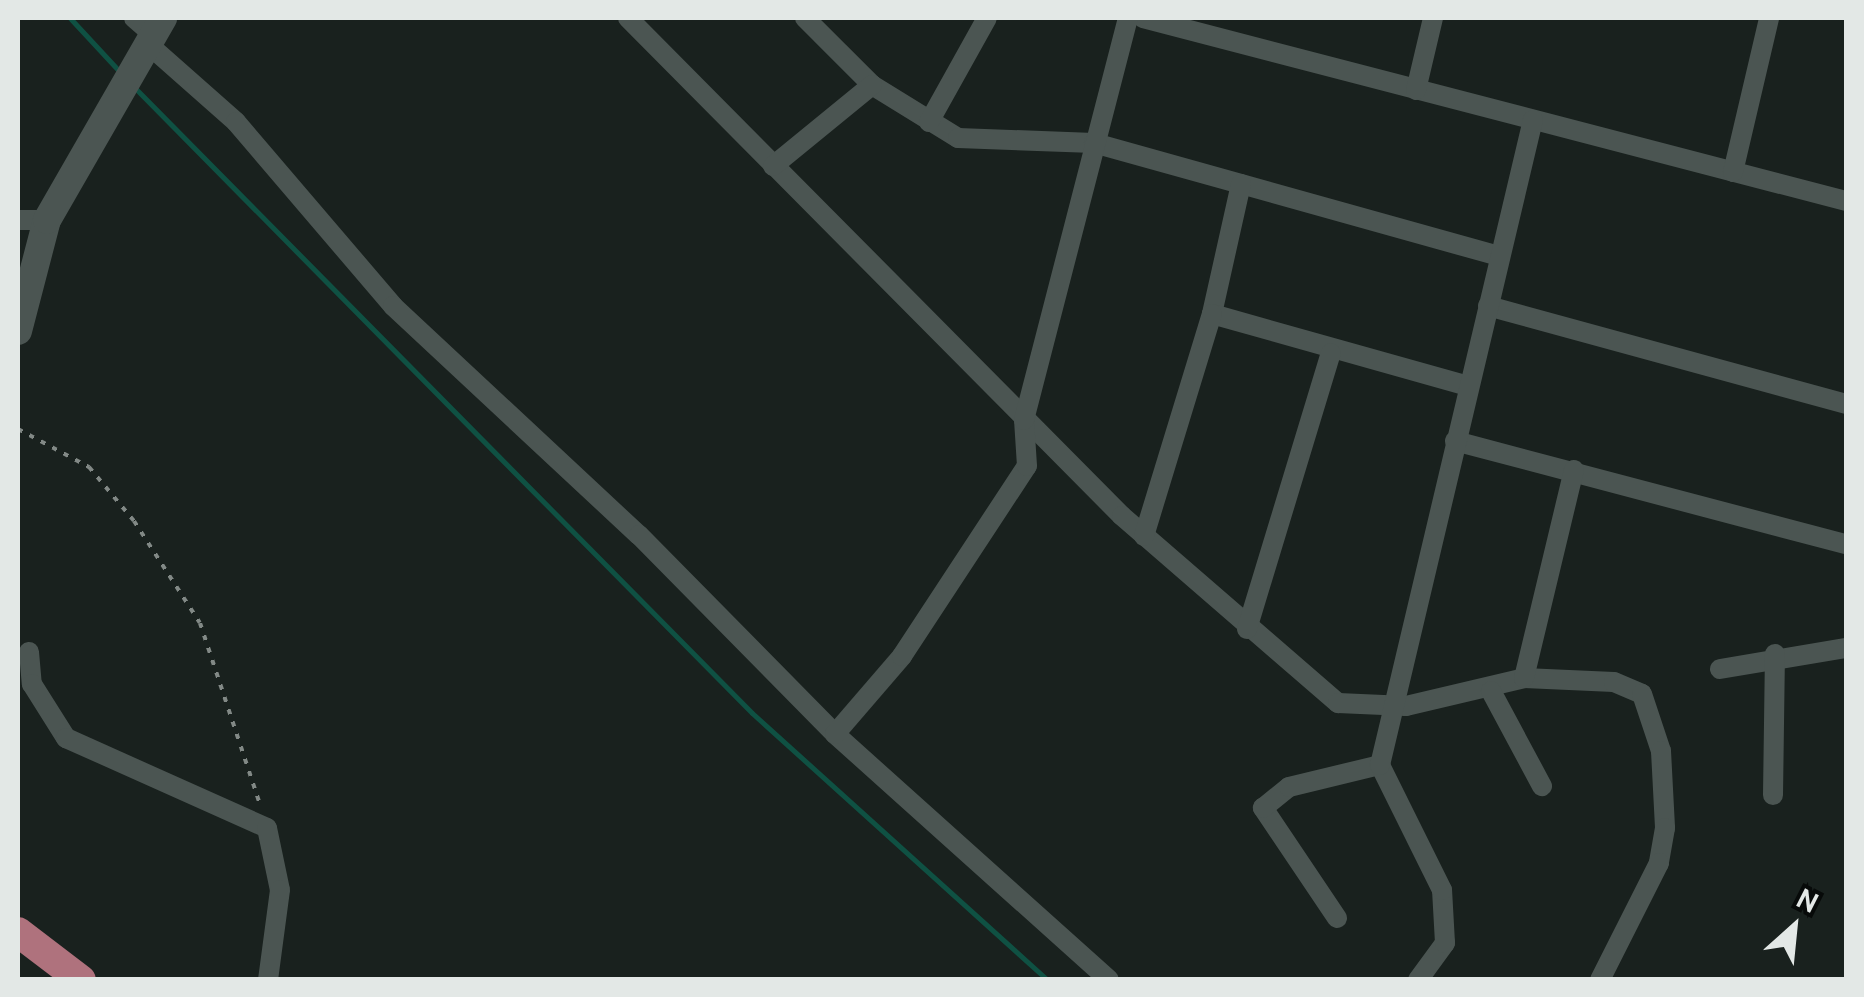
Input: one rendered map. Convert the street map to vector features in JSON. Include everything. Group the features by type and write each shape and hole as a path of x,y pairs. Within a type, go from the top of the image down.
{"main road":[{"path":"18,932 81,980"}],"street":[{"path":"628,18 1024,420 1144,536 1247,629 1338,703 1394,706 1491,691 1524,678 1631,687 1649,705 1661,751 1659,863 1600,980"},
{"path":"804,18 872,85 958,138 1094,144 1500,256"},
{"path":"826,40 838,18"},
{"path":"929,122 988,18"},
{"path":"835,734 1002,514 1027,466 1024,420 1128,18"},
{"path":"1143,18 1846,201"},
{"path":"1416,90 1433,18"},
{"path":"1733,172 1769,18"},
{"path":"18,331 47,220 148,36 236,122 393,306 835,734 1109,980"},
{"path":"772,166 872,85"},
{"path":"1418,980 1444,944 1442,890 1380,764 1533,120"},
{"path":"1144,536 1212,314 1241,184"},
{"path":"18,220 47,220"},
{"path":"1488,306 1846,404"},
{"path":"1212,314 1332,354 1468,386"},
{"path":"1247,629 1332,354"},
{"path":"1455,440 1846,541"},
{"path":"1524,678 1574,470"},
{"path":"1720,668 1775,654 1846,648"},
{"path":"29,652 32,684 66,738 268,828 280,890 268,980"},
{"path":"1772,795 1775,654"},
{"path":"1491,691 1542,786"},
{"path":"1337,918 1263,808 1289,786 1380,764"}],"path":[{"path":"18,429 109,486 200,623 268,828"}],"waterway":[{"path":"70,18 121,73"},
{"path":"135,88 752,713 1048,980"}]}
